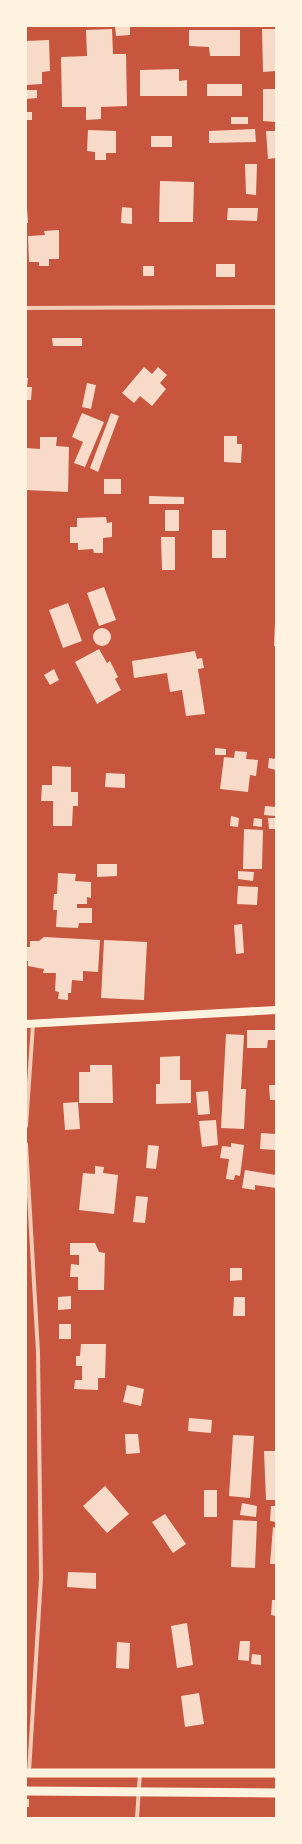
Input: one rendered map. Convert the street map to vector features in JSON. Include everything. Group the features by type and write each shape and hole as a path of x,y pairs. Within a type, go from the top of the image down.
{"main road":[{"path":"29,1024 276,1010"},
{"path":"27,1774 276,1773"},
{"path":"26,1791 276,1793"}],"street":[{"path":"26,308 276,307"},
{"path":"26,1126 29,1024"},
{"path":"26,1144 38,1352 41,1578 27,1774"},
{"path":"137,1818 140,1773"}],"building":[{"path":"115,26 130,26 130,35 116,36"},
{"path":"112,29 113,54 126,54 127,106 101,107 101,119 86,120 86,107 62,107 61,57 87,56 86,30"},
{"path":"262,29 276,29 276,71 263,72"},
{"path":"189,30 240,30 240,56 210,56 209,47 189,46"},
{"path":"49,40 50,71 42,72 42,84 26,85 26,41"},
{"path":"179,69 179,81 187,80 187,96 140,96 140,70"},
{"path":"207,84 242,84 242,96 207,96"},
{"path":"263,89 276,89 276,122 263,121"},
{"path":"26,90 37,90 37,98 26,99"},
{"path":"26,112 32,112 32,120 26,120"},
{"path":"231,117 248,117 248,124 231,124"},
{"path":"255,129 256,142 209,143 209,131"},
{"path":"88,130 116,131 116,153 106,153 106,160 95,160 95,152 87,151"},
{"path":"266,131 275,131 276,158 268,159"},
{"path":"151,136 172,136 172,147 151,147"},
{"path":"245,164 257,164 256,195 246,194"},
{"path":"160,181 194,182 193,222 159,222"},
{"path":"122,207 132,208 132,224 121,223"},
{"path":"27,208 28,223 26,223"},
{"path":"228,208 258,208 257,221 227,220"},
{"path":"59,230 59,259 49,259 49,266 39,266 39,262 29,262 28,236 45,235 44,231"},
{"path":"216,264 235,264 235,277 216,277"},
{"path":"143,266 154,266 154,276 143,276"},
{"path":"52,338 82,338 82,346 53,346"},
{"path":"144,367 152,374 158,367 167,375 160,383 166,389 152,406 140,396 134,403 122,393"},
{"path":"26,378 28,378 27,387 32,387 31,400 26,400"},
{"path":"87,383 96,385 91,409 82,407"},
{"path":"82,413 104,422 85,467 74,463 83,442 72,437"},
{"path":"111,413 119,416 98,472 90,468"},
{"path":"224,436 237,436 237,444 242,444 241,463 224,462"},
{"path":"40,437 57,437 56,446 69,447 68,492 26,490 26,448 40,449"},
{"path":"104,479 121,479 121,494 104,494"},
{"path":"149,496 184,497 184,504 149,504"},
{"path":"165,510 179,510 179,531 165,531"},
{"path":"106,517 107,523 112,522 112,537 103,538 103,553 94,553 93,549 78,550 78,543 70,543 70,527 77,527 77,518"},
{"path":"212,530 226,530 226,558 212,558"},
{"path":"161,537 175,537 175,570 162,570"},
{"path":"104,587 116,620 99,626 87,593"},
{"path":"68,603 82,641 63,648 49,610"},
{"path":"275,622 276,646 274,646"},
{"path":"98,628 106,628 111,633 109,644 106,646 98,646 93,641 93,633"},
{"path":"99,649 107,663 110,661 118,677 115,679 121,690 97,704 75,662"},
{"path":"195,651 197,659 202,658 204,668 198,669 205,714 186,716 182,690 170,692 167,673 134,678 132,661"},
{"path":"54,669 59,680 50,685 44,675"},
{"path":"215,748 226,749 226,755 215,755"},
{"path":"235,751 247,752 246,759 258,760 256,776 250,775 248,792 220,789 224,757 234,758"},
{"path":"269,758 276,759 276,770 268,768"},
{"path":"52,766 71,767 71,792 78,792 78,806 73,806 72,826 53,826 53,801 41,801 42,785 52,785"},
{"path":"106,773 125,774 125,788 105,787"},
{"path":"265,806 276,807 275,816 264,815"},
{"path":"231,816 239,818 238,827 230,826"},
{"path":"254,818 262,819 262,827 253,826"},
{"path":"268,818 276,818 276,829 269,829"},
{"path":"244,829 263,830 262,869 243,869"},
{"path":"97,864 117,864 117,876 97,877"},
{"path":"238,871 254,872 253,881 238,879"},
{"path":"58,873 76,874 75,881 91,882 91,898 87,897 87,904 77,904 77,908 92,908 92,923 79,923 78,928 56,927 57,910 53,910 54,894 57,894"},
{"path":"238,886 258,887 257,905 237,904"},
{"path":"242,924 244,953 236,954 234,925"},
{"path":"44,937 100,940 98,972 83,971 83,981 72,980 71,993 68,993 68,1000 58,999 59,992 55,991 56,973 43,973 44,969 28,966 28,961 26,961 26,947 30,947 30,941 39,941"},
{"path":"104,940 147,942 144,1000 101,998"},
{"path":"247,1030 276,1030 276,1040 268,1040 267,1048 247,1048"},
{"path":"226,1034 244,1035 241,1089 246,1089 244,1129 221,1128"},
{"path":"180,1056 180,1080 191,1080 191,1103 156,1104 156,1084 160,1084 160,1057"},
{"path":"90,1065 112,1065 113,1103 79,1103 79,1072 90,1072"},
{"path":"269,1085 276,1085 276,1100 270,1100"},
{"path":"208,1091 210,1114 198,1115 196,1092"},
{"path":"78,1102 80,1129 65,1130 63,1103"},
{"path":"216,1120 218,1145 202,1147 199,1121"},
{"path":"261,1133 276,1134 276,1150 260,1149"},
{"path":"231,1143 244,1145 240,1176 235,1175 234,1180 226,1179 229,1159 220,1158 222,1146 231,1147"},
{"path":"148,1145 159,1146 156,1169 146,1168"},
{"path":"95,1166 104,1167 103,1173 118,1175 114,1214 79,1210 83,1173 95,1174"},
{"path":"245,1170 276,1175 276,1188 255,1185 255,1190 242,1188"},
{"path":"136,1196 148,1197 145,1223 133,1222"},
{"path":"70,1243 95,1243 99,1252 105,1253 104,1290 78,1290 78,1277 70,1277 71,1264 79,1265 79,1255 70,1255"},
{"path":"230,1268 242,1268 242,1280 230,1281"},
{"path":"71,1296 71,1309 58,1310 58,1297"},
{"path":"234,1297 245,1297 245,1316 233,1316"},
{"path":"59,1324 71,1324 71,1339 59,1339"},
{"path":"81,1344 106,1344 105,1378 98,1378 98,1390 74,1389 75,1380 82,1380 82,1366 76,1366 76,1356 80,1356"},
{"path":"127,1385 144,1389 141,1406 123,1402"},
{"path":"189,1418 212,1420 211,1433 188,1431"},
{"path":"125,1434 138,1434 140,1453 126,1454"},
{"path":"233,1435 254,1436 250,1498 229,1496"},
{"path":"264,1451 276,1451 276,1500 266,1500"},
{"path":"105,1486 129,1514 107,1533 83,1506"},
{"path":"204,1490 217,1490 217,1517 204,1517"},
{"path":"242,1503 257,1506 256,1517 240,1515"},
{"path":"271,1506 276,1506 276,1522 270,1521"},
{"path":"165,1514 186,1544 173,1553 152,1522"},
{"path":"233,1520 257,1521 255,1568 231,1567"},
{"path":"273,1527 276,1528 276,1564 270,1564"},
{"path":"68,1572 96,1573 96,1589 67,1587"},
{"path":"272,1600 276,1600 276,1616 271,1615"},
{"path":"187,1623 193,1665 177,1668 171,1626"},
{"path":"240,1641 250,1641 249,1661 238,1660"},
{"path":"117,1642 130,1643 129,1669 116,1668"},
{"path":"252,1654 261,1655 261,1665 251,1664"},
{"path":"199,1693 204,1724 185,1727 181,1696"},
{"path":"26,1799 29,1799 29,1807 26,1807"}]}
